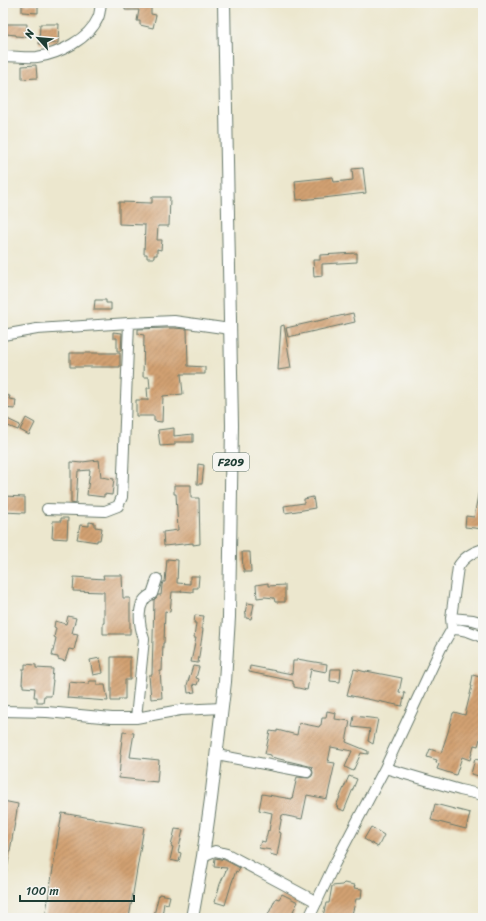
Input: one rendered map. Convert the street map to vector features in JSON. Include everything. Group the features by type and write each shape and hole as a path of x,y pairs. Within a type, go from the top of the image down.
{"main road":[{"name":"F209","path":"192,918 203,856 217,755 225,682 229,624 232,425 224,3"}],"street":[{"path":"3,56 36,57 49,55 62,50 90,31 99,18 101,3"},
{"path":"3,335 37,329 174,321 230,330"},
{"path":"47,509 106,511 118,506 122,497 129,323"},
{"path":"309,918 334,865 385,768 441,648 452,629 451,618 458,567 465,558 474,552 483,549"},
{"path":"136,718 144,639 140,628 140,608 147,596 152,594 157,579"},
{"path":"451,618 473,620 483,623"},
{"path":"452,629 468,631 483,638"},
{"path":"3,711 47,712 112,718 136,718 180,710 222,708"},
{"path":"217,755 307,772"},
{"path":"385,768 460,790 483,795"},
{"path":"203,856 215,851 227,854 317,902"}],"building":[{"path":"125,3 151,3 151,14 156,15 153,28 140,25 140,21 137,21 139,10 125,10"},
{"path":"22,4 38,5 38,13 22,12"},
{"path":"6,24 27,24 26,37 6,34"},
{"path":"40,24 59,24 58,43 39,44"},
{"path":"36,65 37,78 22,79 22,66"},
{"path":"363,168 366,193 297,200 295,181 333,177 334,182 353,180 352,169"},
{"path":"152,197 170,197 169,226 158,226 157,240 162,240 161,250 157,249 157,255 154,255 154,258 147,258 147,254 144,254 145,225 119,224 119,202 152,203"},
{"path":"357,253 357,262 322,264 322,276 314,277 313,260 320,260 320,255"},
{"path":"95,300 106,300 106,303 111,303 111,310 94,310"},
{"path":"353,313 355,322 288,337 286,328"},
{"path":"284,325 291,368 278,370 281,326"},
{"path":"138,329 187,329 188,366 205,367 205,374 181,374 183,394 163,396 162,422 154,421 154,416 136,416 136,400 148,400 147,388 150,388 149,377 143,377 144,335 138,334"},
{"path":"113,332 122,333 121,351 117,351 117,338 113,338"},
{"path":"70,353 120,353 120,367 70,367"},
{"path":"3,395 10,396 9,399 16,400 15,409 3,408"},
{"path":"3,417 20,425 18,430 3,424"},
{"path":"26,418 35,423 29,435 20,430"},
{"path":"174,428 174,436 193,434 193,442 175,442 175,445 160,446 158,430"},
{"path":"99,460 101,477 114,479 112,495 104,494 104,497 87,495 90,470 78,471 76,504 71,503 71,462 82,463"},
{"path":"198,464 204,465 202,484 197,484"},
{"path":"480,484 483,485 483,529 465,527 466,516 474,517"},
{"path":"174,485 191,485 191,498 199,498 200,544 193,545 193,543 164,546 163,532 178,530"},
{"path":"3,496 25,497 25,513 3,512"},
{"path":"313,497 315,508 285,513 284,506 304,503 304,499"},
{"path":"61,518 68,518 67,539 52,538 53,521 61,521"},
{"path":"89,522 95,523 95,527 102,528 100,540 97,540 97,542 77,539 80,525 89,526"},
{"path":"242,552 250,552 251,572 244,572"},
{"path":"167,559 178,560 177,583 190,584 190,576 199,576 198,588 193,588 193,592 172,592 170,612 165,611 162,671 160,671 162,698 151,699 149,675 152,675 154,600 158,595 161,595 162,585 163,582 165,582"},
{"path":"103,575 122,575 123,598 130,598 130,634 103,634 104,592 73,591 74,577 104,579"},
{"path":"268,583 268,586 285,585 285,602 275,602 274,598 257,598 256,585"},
{"path":"247,603 254,604 251,619 246,618 245,613"},
{"path":"195,615 204,616 198,663 191,662 196,638 194,638 196,623 194,623"},
{"path":"68,616 76,618 72,633 78,634 74,650 69,649 65,661 58,659 58,657 52,656 56,638 54,637 56,628 54,627 55,621 66,624"},
{"path":"111,657 130,657 130,680 125,680 125,699 119,699 119,701 111,701"},
{"path":"100,658 103,673 93,675 90,660"},
{"path":"297,659 327,664 326,672 311,669 307,690 294,687 293,681 249,672 250,666 292,674 293,661 297,661"},
{"path":"25,664 36,665 36,668 53,669 51,696 44,696 43,702 37,702 37,697 34,697 35,688 23,687 23,669 25,669"},
{"path":"193,666 199,667 196,678 199,679 197,685 193,684 195,692 188,693 187,685"},
{"path":"331,669 341,669 340,682 330,681"},
{"path":"354,669 402,678 399,692 405,693 402,706 347,695"},
{"path":"473,675 483,678 483,740 480,739 478,746 474,745 470,760 462,757 456,775 437,769 439,764 436,763 437,760 427,757 430,749 441,753 453,713 465,715"},
{"path":"89,681 97,681 97,685 105,685 108,701 67,698 69,682 89,684"},
{"path":"327,711 336,713 335,719 350,721 346,742 368,751 368,754 361,753 353,771 345,767 352,751 331,747 328,762 335,763 327,799 307,795 302,819 282,815 277,856 270,854 271,850 259,848 261,841 265,842 268,830 269,831 272,813 259,810 262,794 292,799 297,777 309,778 312,776 313,767 271,757 271,755 265,754 270,731 277,732 277,730 297,735 299,723 319,727 321,725 322,718 326,718"},
{"path":"354,716 378,719 373,744 368,741 370,729 352,727"},
{"path":"123,732 134,733 130,757 159,760 157,782 119,778"},
{"path":"475,759 483,761 483,777 471,774"},
{"path":"349,776 357,779 344,811 336,806"},
{"path":"3,801 18,804 6,875 3,874"},
{"path":"435,804 470,813 466,829 431,820"},
{"path":"62,813 144,827 129,918 45,918"},
{"path":"371,827 384,835 378,847 364,839"},
{"path":"175,829 183,830 178,852 181,853 179,862 170,860 173,847 171,846"},
{"path":"215,858 225,860 240,868 238,872 236,871 225,905 215,902 220,884 227,868 214,867"},
{"path":"344,883 355,885 354,888 362,889 361,899 356,899 351,918 333,918 323,916 326,903 329,903 332,886 342,885"},
{"path":"159,894 170,896 168,904 164,903 162,916 154,915"},
{"path":"282,894 298,902 293,911 295,912 292,918 274,918 268,915 276,898 279,899"}]}
